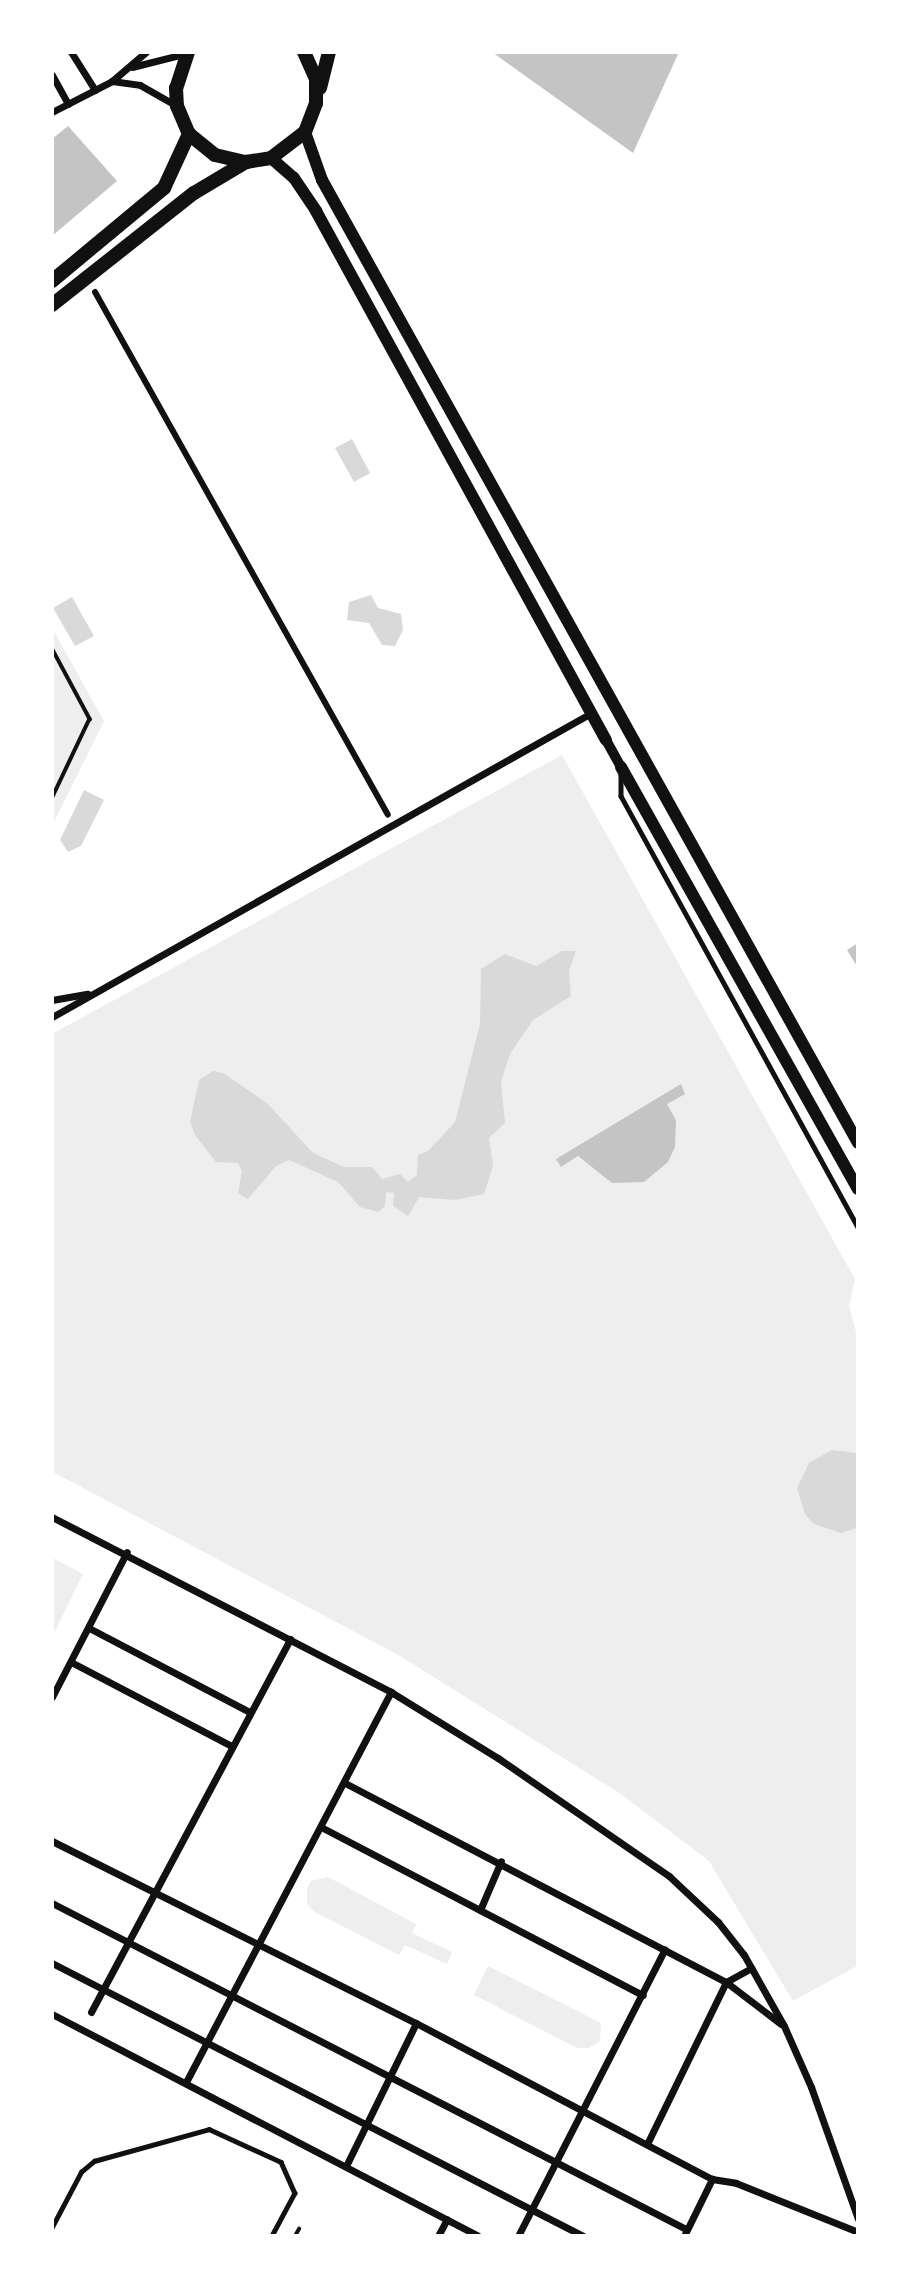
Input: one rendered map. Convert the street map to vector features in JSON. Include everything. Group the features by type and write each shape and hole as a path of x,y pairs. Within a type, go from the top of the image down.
{"main road":[{"path":"304,52 316,79 316,103"},
{"path":"52,305 194,193 246,162 271,158 305,132 316,103 329,52"},
{"path":"188,53 176,88 177,106 190,134 215,155 246,162"},
{"path":"305,132 322,180 858,1143"},
{"path":"52,281 164,188 190,134"},
{"path":"271,158 294,178 316,211 606,740"},
{"path":"621,767 858,1189"}],"street":[{"path":"71,52 95,90"},
{"path":"52,113 111,81 146,52"},
{"path":"128,68 188,53"},
{"path":"52,75 68,104"},
{"path":"111,81 140,85 177,106"},
{"path":"95,292 388,815"},
{"path":"52,1017 591,713"},
{"path":"606,740 621,767"},
{"path":"52,1000 91,993"},
{"path":"52,1517 127,1552 391,1692 519,1772 669,1876 718,1922 751,1968 784,2026 811,2087 858,2219"},
{"path":"52,1697 127,1552"},
{"path":"89,1628 250,1712"},
{"path":"91,2012 153,1890 290,1639"},
{"path":"71,1662 232,1746"},
{"path":"186,2082 391,1692"},
{"path":"345,1783 501,1861 726,1982 784,2026"},
{"path":"321,1826 643,1995"},
{"path":"52,1841 416,2023 712,2179 736,2183 858,2232"},
{"path":"480,1910 501,1861"},
{"path":"52,1903 685,2232 712,2179"},
{"path":"518,2235 665,1949"},
{"path":"52,1963 583,2235"},
{"path":"647,2144 726,1982 751,1968"},
{"path":"52,2014 478,2235"},
{"path":"346,2166 416,2023"},
{"path":"438,2235 447,2219"}],"lane":[{"path":"621,767 621,796 858,1227"},
{"path":"52,2227 81,2172 94,2161 209,2129 281,2162 295,2193 272,2235"}],"path":[{"path":"52,648 90,719 52,799"},
{"path":"295,2235 299,2229"}],"shaded area":[{"path":"352,439 370,473 354,482 335,448"},
{"path":"371,595 378,608 401,614 403,630 395,646 382,645 369,623 347,620 349,602"},
{"path":"72,597 94,636 75,646 53,608"},
{"path":"52,628 104,721 53,824 52,824"},
{"path":"562,755 855,1279 849,1306 858,1339 857,1966 793,2001 709,1861 621,1794 400,1656 53,1472 52,1034"},
{"path":"84,790 104,800 81,846 68,852 60,840"},
{"path":"562,951 576,951 569,971 571,996 533,1020 510,1054 501,1082 505,1123 489,1138 493,1166 484,1194 455,1200 419,1197 408,1216 393,1206 394,1193 386,1192 385,1206 378,1212 360,1207 338,1182 289,1160 276,1166 248,1199 238,1193 242,1171 238,1163 216,1162 195,1135 190,1122 199,1080 213,1071 223,1073 267,1103 313,1153 344,1167 372,1167 382,1179 400,1174 408,1182 417,1175 418,1155 428,1151 455,1122 480,1024 481,969 505,954 536,966"},
{"path":"832,1450 857,1453 857,1528 841,1533 814,1524 805,1514 797,1488 809,1463"},
{"path":"53,1558 83,1574 53,1635"},
{"path":"328,1877 416,1924 412,1933 452,1952 447,1964 405,1945 399,1955 313,1911 307,1904 307,1888 311,1881"},
{"path":"488,1966 601,2023 600,2041 589,2048 577,2048 474,1995"}],"building":[{"path":"492,52 679,52 633,153"},
{"path":"68,126 117,181 52,236 52,139"},
{"path":"858,943 858,968 847,950"},
{"path":"681,1084 685,1094 667,1104 676,1120 675,1147 668,1162 644,1182 612,1183 578,1156 561,1167 556,1159"}]}
